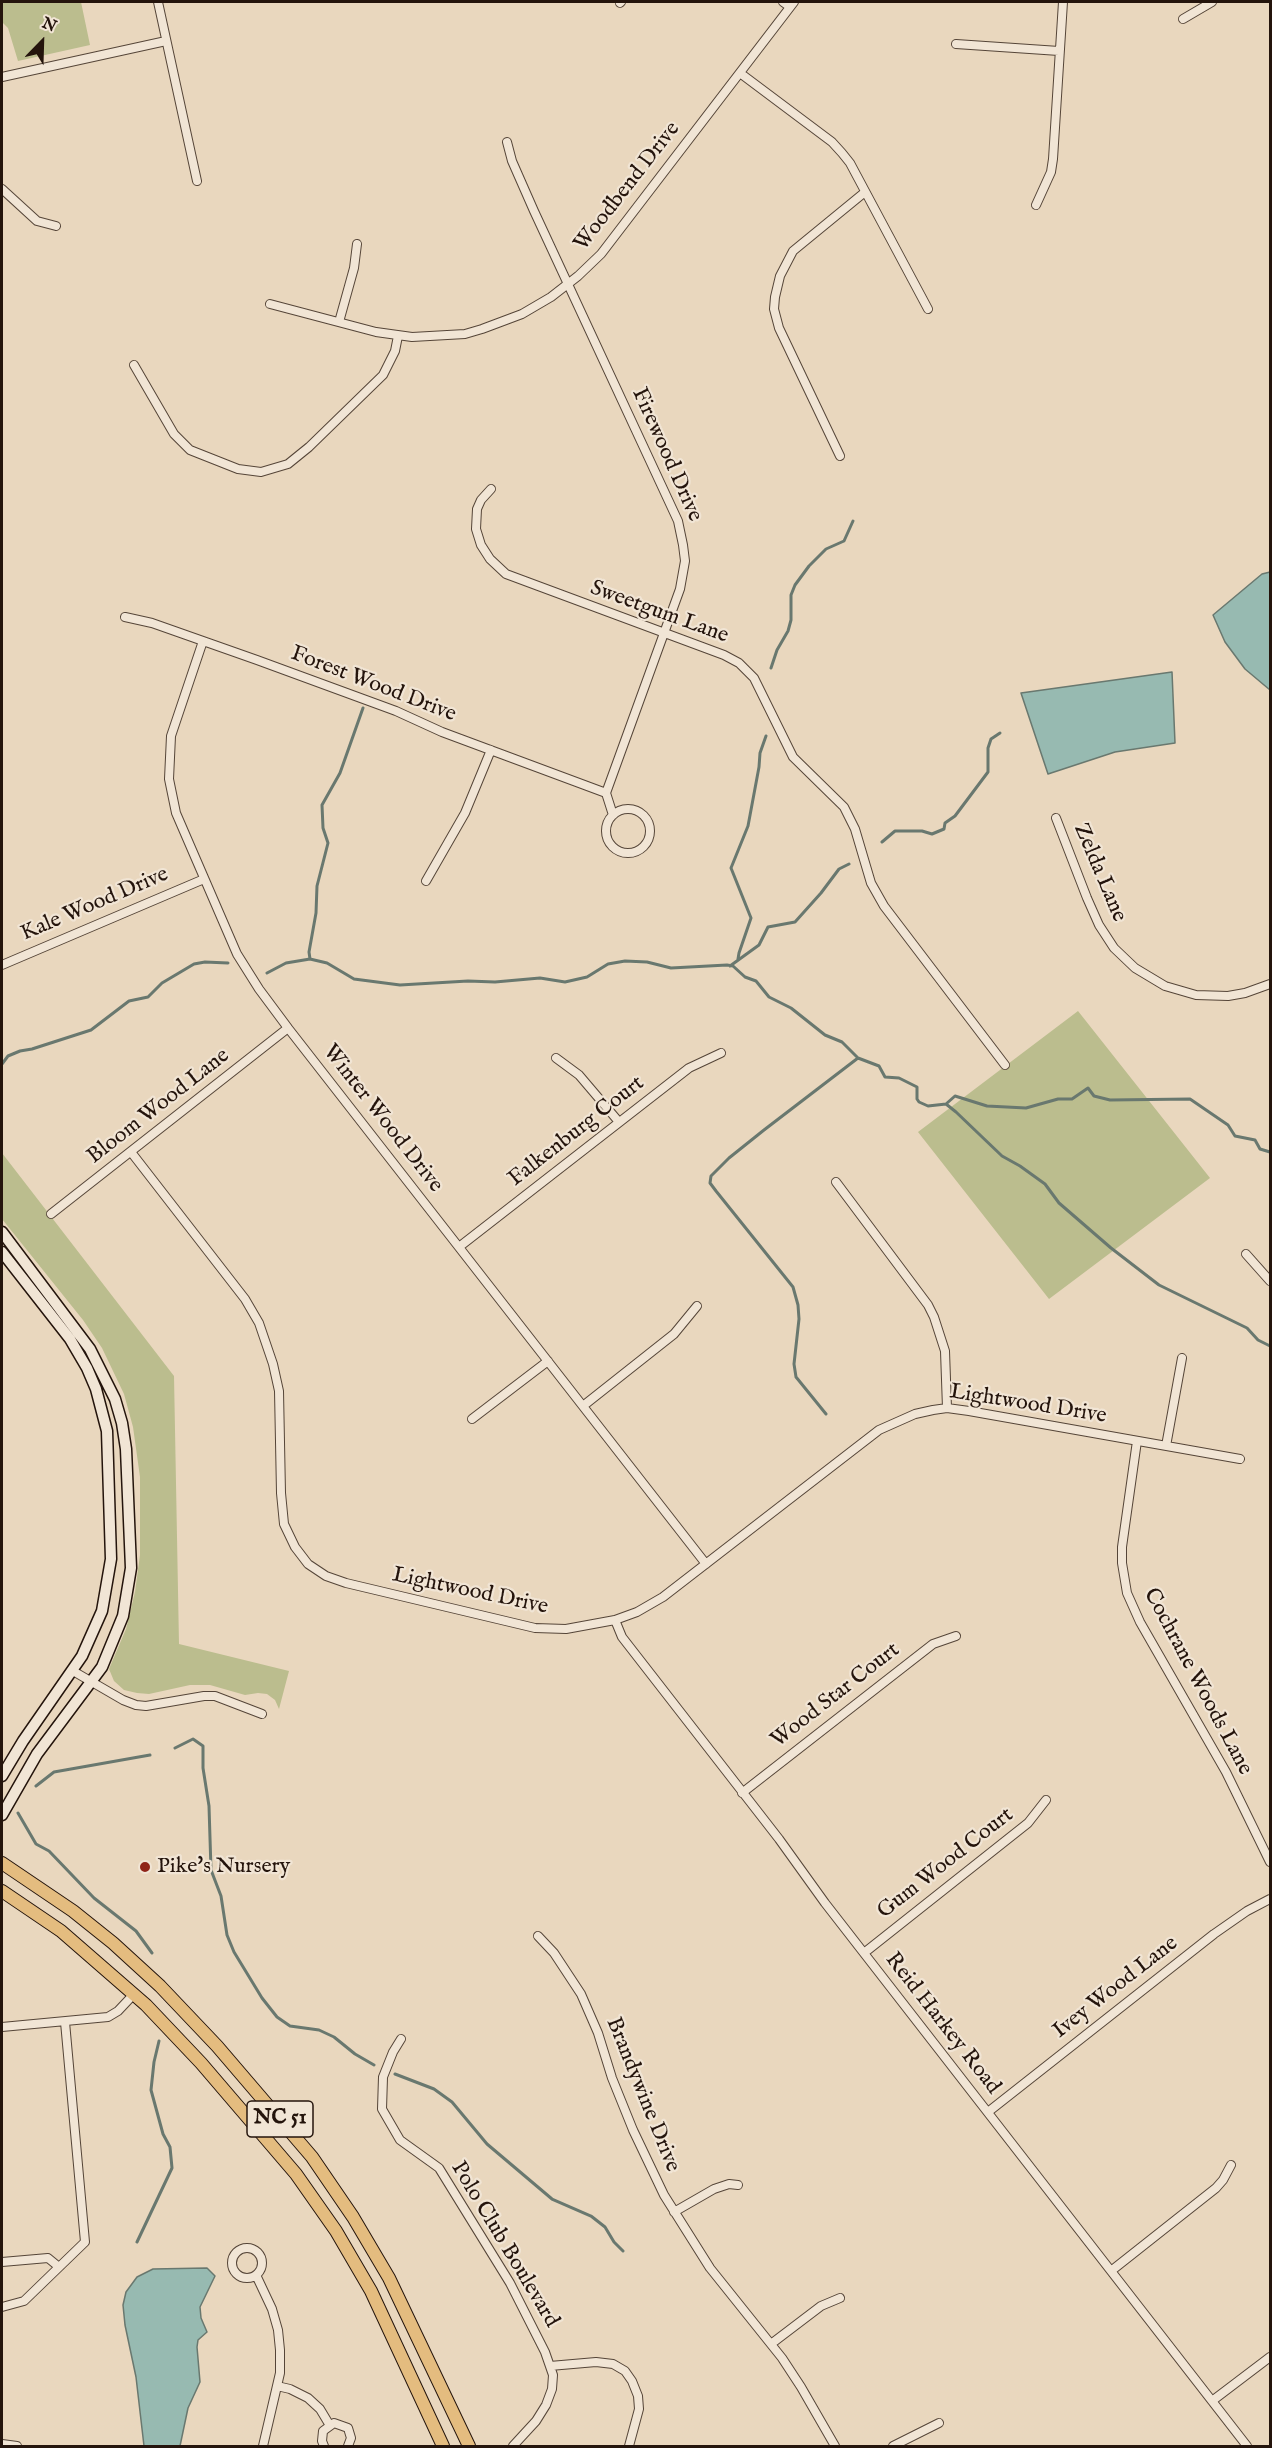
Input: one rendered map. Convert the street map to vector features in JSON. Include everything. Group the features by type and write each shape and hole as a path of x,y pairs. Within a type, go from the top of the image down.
{"main road":[{"name":"NC 51","path":"2,1863 73,1911 113,1943 160,1986 217,2046 312,2157 353,2217 383,2268 469,2446"},
{"name":"NC 51","path":"2,1891 61,1931 134,1994 201,2063 288,2166 336,2232 371,2291 443,2446"}],"street":[{"path":"158,2 197,181"},
{"path":"783,2 792,4"},
{"path":"1036,205 1051,172 1053,159 1063,2"},
{"path":"1183,19 1212,2"},
{"name":"Woodbend Drive","path":"270,304 398,336 465,334 522,314 551,297 601,254 792,4"},
{"path":"2,76 166,41"},
{"path":"956,44 1059,51"},
{"path":"740,73 832,142 850,163 928,309"},
{"name":"Firewood Drive","path":"507,142 512,161 534,211 678,521 685,561 680,589 606,793"},
{"path":"2,189 37,221 56,226"},
{"path":"840,456 779,328 774,309 775,297 780,276 793,251 865,192"},
{"path":"339,322 354,268 357,244"},
{"path":"134,365 174,434 190,450 238,469 261,472 288,464 309,447 383,375 395,351 398,336"},
{"name":"Sweetgum Lane","path":"491,489 481,500 477,509 476,529 481,545 490,559 506,574 724,655 739,663 754,678 794,757 844,807 855,829 871,883 884,906 1005,1065"},
{"name":"Forest Wood Drive","path":"125,617 152,623 396,711 606,793"},
{"name":"Winter Wood Drive","path":"203,641 175,721 169,765 176,813 226,932 242,961 288,1028 706,1564"},
{"path":"426,881 465,813 491,750"},
{"path":"606,793 613,815 606,833 613,846 628,853 644,846 650,829 645,818 631,810 624,810 613,815"},
{"name":"Zelda Lane","path":"1056,818 1099,925 1114,948 1135,968 1165,986 1196,996 1228,996 1270,984"},
{"name":"Kale Wood Drive","path":"2,965 204,879"},
{"name":"Bloom Wood Lane","path":"51,1214 288,1028"},
{"name":"Falkenburg Court","path":"459,1246 689,1068 722,1053"},
{"path":"556,1058 579,1075 619,1122"},
{"name":"Lightwood Drive","path":"130,1152 244,1299 259,1323 273,1364 279,1391 281,1493 284,1524 295,1547 308,1564 346,1583 520,1625 566,1629 615,1620 651,1605 879,1430 915,1414 947,1408 1240,1459"},
{"path":"836,1182 928,1305 934,1317 942,1337 946,1357 947,1408"},
{"path":"2,1232 90,1349 104,1374 122,1423 126,1449 130,1568 123,1616 102,1667 37,1754 2,1815"},
{"path":"2,1252 70,1339 96,1389 107,1431 111,1559 102,1611 87,1648 29,1732 2,1776"},
{"path":"1246,1254 1270,1281"},
{"path":"583,1406 674,1334 697,1306"},
{"path":"1166,1446 1182,1358"},
{"path":"472,1419 548,1361"},
{"name":"Cochrane Woods Lane","path":"1137,1441 1122,1547 1122,1563 1128,1593 1140,1622 1226,1772 1270,1862"},
{"name":"Reid Harkey Road","path":"615,1620 622,1637 1247,2446"},
{"name":"Wood Star Court","path":"742,1793 933,1644 956,1636"},
{"path":"73,1671 91,1683 136,1705 146,1706 215,1696 262,1714"},
{"name":"Gum Wood Court","path":"864,1953 1028,1823 1046,1800"},
{"name":"Ivey Wood Lane","path":"988,2112 1214,1934 1247,1911 1270,1899"},
{"name":"Brandywine Drive","path":"538,1936 554,1953 581,1994 598,2033 612,2078 633,2130 653,2175 674,2212 715,2274 771,2344 801,2387 835,2446"},
{"path":"2,2027 108,2016 117,2011 134,1994"},
{"path":"2,2307 24,2301 85,2242 65,2022"},
{"name":"Polo Club Boulevard","path":"401,2039 383,2077 382,2109 400,2140 439,2168 510,2283 545,2352 553,2375 552,2389 546,2405 536,2421 513,2446"},
{"path":"1111,2271 1216,2188 1231,2165"},
{"path":"674,2212 714,2188 729,2184 738,2185"},
{"path":"2,2262 48,2258 59,2267"},
{"path":"255,2276 270,2303 278,2330 280,2362 277,2386 263,2446"},
{"path":"771,2344 821,2306 840,2298"},
{"path":"1212,2402 1270,2356"},
{"path":"550,2366 596,2362 613,2364 625,2371 632,2380 638,2396 639,2409 629,2446"},
{"path":"277,2386 308,2398 320,2409 329,2424"},
{"path":"893,2446 939,2422"},
{"path":"329,2424 339,2423 348,2428 351,2438 348,2446"},
{"path":"324,2446 321,2436 329,2424"},
{"path":"2,2444 17,2446"}],"green space":[{"path":"2,2 81,2 90,45 18,61 8,28 2,22"},
{"path":"1078,1011 1210,1178 1049,1299 918,1132"},
{"path":"2,1153 174,1376 179,1644 289,1671 279,1709 275,1700 267,1694 245,1695 210,1685 190,1685 149,1694 137,1693 124,1690 114,1681 109,1669 126,1629 135,1592 140,1555 140,1477 133,1427 124,1394 102,1348 83,1320 2,1219"}],"water":[{"path":"1270,572 1270,690 1245,669 1225,642 1213,615 1262,574"},
{"path":"1172,672 1175,743 1115,752 1048,774 1021,693"},
{"path":"207,2268 215,2276 200,2307 201,2318 207,2332 198,2340 197,2347 200,2382 188,2408 180,2446 144,2446 136,2377 125,2325 123,2305 126,2292 137,2277 153,2269"}],"waterway":[{"path":"771,668 777,650 788,631 791,620 791,595 795,585 826,549 844,541 853,521"},
{"path":"310,959 317,886 328,843 323,828 322,805 340,773 363,708"},
{"path":"882,842 895,831 922,831 932,834 944,829 945,823 955,816 988,772 988,748 991,739 1000,733"},
{"path":"738,959 751,918 731,868 748,826 760,753 766,736"},
{"path":"730,966 759,945 768,927 795,922 839,869 849,864"},
{"path":"267,973 286,963 310,959 327,963 354,979 400,985 540,978 565,982 587,977 608,964 625,961 647,962 671,968 733,966 745,977 756,981 769,997 791,1008 825,1035 842,1042 858,1058 879,1066 885,1077 899,1078 917,1087 919,1102 928,1106 946,1104 1002,1156 1045,1184 1059,1203 1111,1248 1159,1285 1247,1328 1258,1340 1270,1346"},
{"path":"2,1064 8,1056 20,1051 91,1030 129,1001 148,997 162,983 194,964 228,963"},
{"path":"826,1414 796,1377 794,1364 799,1319 793,1287 710,1183 711,1176 729,1158 858,1058"},
{"path":"946,1104 955,1096 987,1106 1026,1108 1058,1099 1072,1099 1088,1088 1094,1096 1110,1100 1190,1099 1228,1125 1235,1136 1255,1140 1260,1149 1270,1152"},
{"path":"175,1748 193,1739 203,1746 203,1768 209,1806 211,1870 221,1896 227,1935 234,1952 262,1998 277,2017 290,2026 319,2030 334,2037 355,2054 374,2065"},
{"path":"36,1786 54,1772 150,1755"},
{"path":"18,1813 36,1844 49,1851 94,1898 136,1931 152,1953"},
{"path":"137,2242 172,2168 170,2147 163,2134 151,2090 159,2041"},
{"path":"395,2074 434,2089 452,2102 487,2144 552,2199 591,2216 605,2227 623,2251"}],"place":[{"name":"Pike's Nursery","path":"145,1867"}]}
